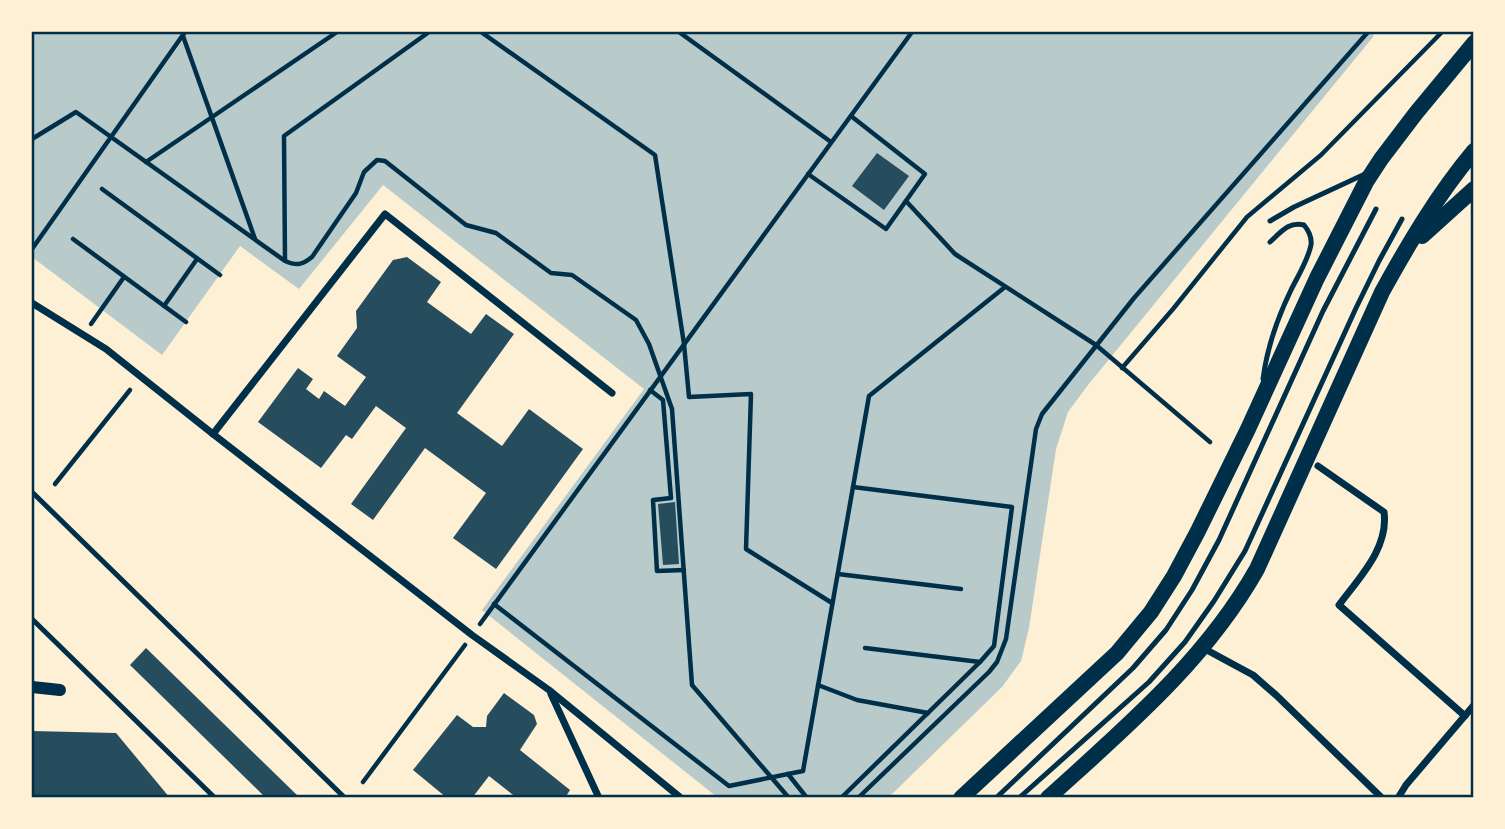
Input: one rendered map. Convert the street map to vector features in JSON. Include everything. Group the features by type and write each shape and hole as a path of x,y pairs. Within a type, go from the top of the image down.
{"main road":[{"path":"961,797 1117,653 1151,612 1198,531 1350,212 1374,170 1424,103 1474,43"},
{"path":"1048,797 1139,716 1203,648 1237,603 1257,569 1377,303 1404,252 1438,199 1474,151"},
{"path":"1404,252 1474,189"}],"street":[{"path":"213,434 385,214 612,393"},
{"path":"32,303 106,349 472,635 549,690 681,797"},
{"path":"1318,466 1384,512 1386,523 1376,555 1339,605 1465,716"},
{"path":"1203,648 1253,675 1269,688 1382,797"},
{"path":"32,687 60,690"},
{"path":"549,690 599,797"},
{"path":"1398,797 1474,705"}],"lane":[{"path":"1270,221 1285,211 1374,170"},
{"path":"996,797 1133,668 1166,630 1192,590 1219,540 1323,311 1376,209"},
{"path":"1020,797 1149,682 1185,642 1214,601 1245,551 1356,308 1402,219"},
{"path":"1261,398 1271,339 1278,317 1306,259 1311,243 1310,232 1304,225 1296,223 1270,242"},
{"path":"32,492 345,797"},
{"path":"32,619 215,797"}],"path":[{"path":"146,162 337,32"},
{"path":"285,261 284,136 429,32"},
{"path":"481,32 655,155 684,344 689,397 751,394 746,549 832,603"},
{"path":"679,32 831,142"},
{"path":"363,782 912,32"},
{"path":"858,797 997,662 1006,639 1036,429 1042,414 1134,298 1368,32"},
{"path":"184,33 255,239"},
{"path":"32,249 184,33"},
{"path":"32,139 76,112 285,261 296,265 312,257 356,192 364,172 377,160 385,161 466,225 496,233 551,273 572,275 636,320 649,344 672,409 692,685 789,797"},
{"path":"808,174 886,229 925,174 850,116"},
{"path":"102,189 219,275"},
{"path":"906,201 955,254 1096,345 1210,442"},
{"path":"73,239 186,321"},
{"path":"164,306 197,259"},
{"path":"84,335 124,276"},
{"path":"494,604 729,786 803,771 869,396 1005,287"},
{"path":"55,484 130,390"},
{"path":"650,390 663,400 671,498 653,500 657,571 684,570"},
{"path":"841,797 994,646 1012,507 853,487"},
{"path":"838,573 961,589"},
{"path":"865,648 980,662"},
{"path":"818,685 857,700 928,713"},
{"path":"788,774 807,797"}],"shaded area":[{"path":"32,32 1374,32 1373,37 1068,412 1056,449 1029,628 1021,661 1002,687 889,797 717,797 482,610 644,389 383,185 299,289 240,246 162,355 32,257"}],"building":[{"path":"877,153 909,176 884,210 852,186"},
{"path":"407,257 441,282 427,302 471,334 486,314 514,334 457,413 502,446 529,409 583,449 496,569 453,538 486,493 425,448 373,520 351,504 406,428 376,406 352,439 346,435 321,468 258,422 298,368 313,379 306,389 319,399 324,391 345,406 366,377 337,356 357,328 356,311 393,260"},
{"path":"675,502 679,564 663,565 658,504"},
{"path":"146,648 300,798 266,798 130,665"},
{"path":"504,693 534,715 537,724 520,750 570,790 565,798 517,798 489,776 472,798 447,798 413,770 457,715 473,727 486,727 487,716"},
{"path":"32,731 116,733 170,798 32,798"}]}
